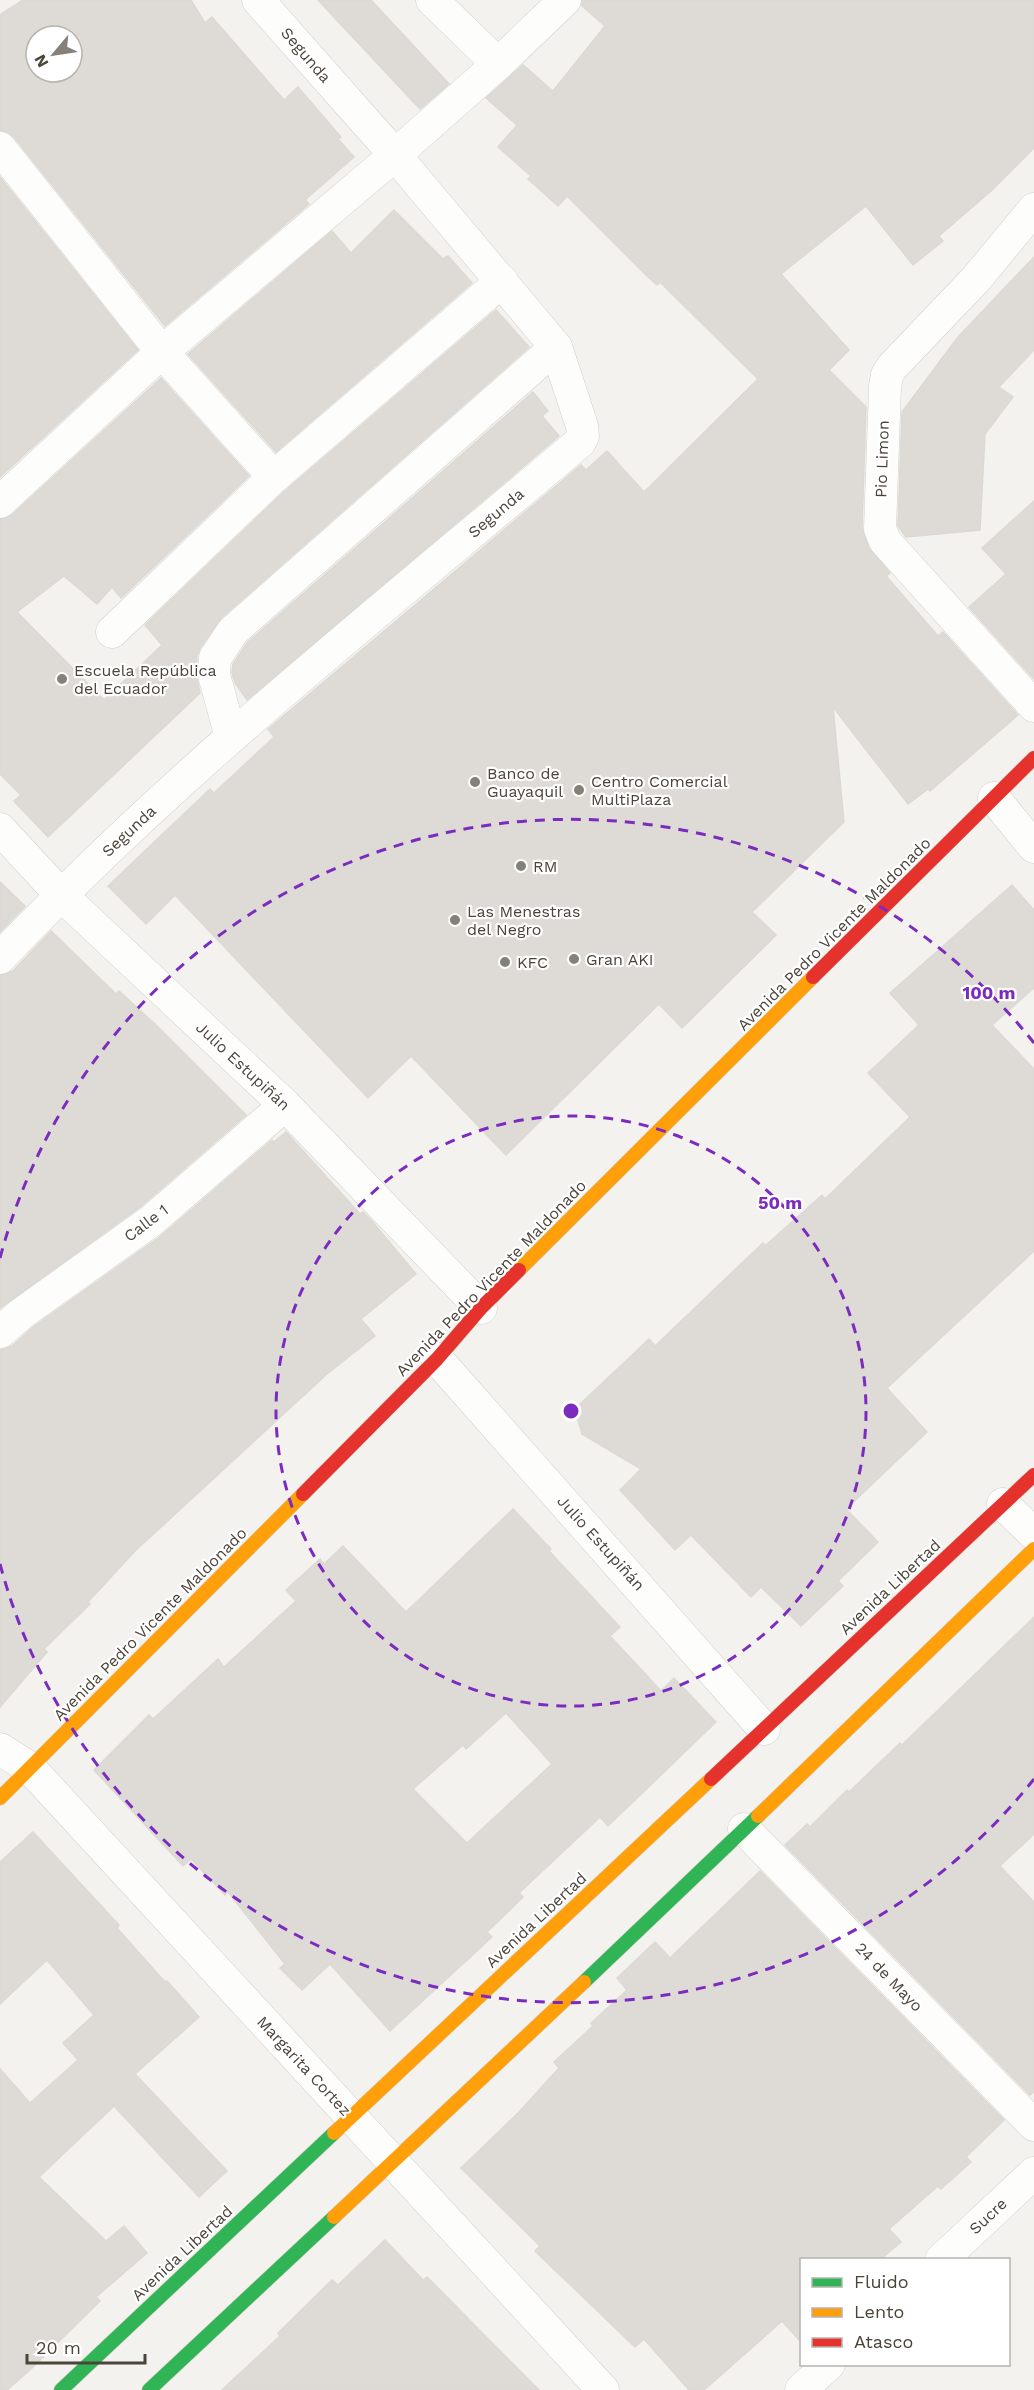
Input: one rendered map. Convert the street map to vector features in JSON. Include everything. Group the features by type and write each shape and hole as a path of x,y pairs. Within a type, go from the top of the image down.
{"street":[{"name":"Segunda","path":"0,958 60,894 231,737 580,442 583,436 582,426 556,347 395,155 258,0"},
{"path":"432,0 498,64"},
{"path":"0,502 162,352 395,155 498,64 565,0"},
{"path":"0,148 162,352 274,477"},
{"name":"Pio Limon","path":"1034,209 976,279 900,358 887,375 880,529 885,541 1034,706"},
{"path":"112,632 274,477 502,281"},
{"path":"231,737 214,675 214,666 215,658 233,631 556,347"},
{"name":"Avenida Pedro Vicente Maldonado","path":"0,1798 437,1359 481,1308 1034,758"},
{"path":"994,798 1034,847"},
{"name":"Julio Estupiñán","path":"0,829 60,894 285,1106 481,1308"},
{"name":"Calle 1","path":"0,1332 21,1314 151,1221 285,1106"},
{"name":"Julio Estupiñán","path":"437,1359 764,1729"},
{"name":"Avenida Libertad","path":"61,2390 1034,1475"},
{"path":"1003,1504 1034,1534"},
{"path":"149,2390 635,1935 1034,1549"},
{"name":"Margarita Cortez","path":"0,1749 30,1768 603,2390"},
{"name":"24 de Mayo","path":"744,1829 1034,2125"},
{"name":"Sucre","path":"942,2258 1034,2173"},
{"path":"801,2390 827,2366"}],"building":[{"path":"23,0 191,0 205,23 212,17 284,100 298,87 341,137 338,139 354,157 305,200 309,204 165,326 14,137 0,130 0,15"},
{"path":"318,0 371,0 449,84 420,109"},
{"path":"582,0 1034,0 1034,148 991,191 939,236 943,241 913,265 866,206 781,274 849,350 829,370 866,407 862,528 869,548 890,573 886,576 938,636 943,632 1018,715 930,791 928,789 908,804 833,707 844,822 752,912 776,935 682,1028 659,1004 506,1155 411,1056 368,1098 175,895 146,924 108,886 210,789 214,793 274,737 268,729 581,465 586,470 607,451 644,492 758,379 660,282 657,285 648,277 567,196 558,206 528,179 531,176 498,147 517,125 486,98 523,65 553,91 605,26 582,6"},
{"path":"0,177 138,350 0,477"},
{"path":"394,210 443,259 448,256 472,283 276,452 188,354 332,231 351,253"},
{"path":"1034,257 1034,350 999,387 1013,397 985,434 980,530 906,537 898,526 902,412 958,337"},
{"path":"496,310 529,347 221,618 197,656 196,674 200,693 48,837 14,801 21,795 0,774 0,519 12,515 161,378 249,476 121,598 112,587 97,604 64,576 17,612 104,700 162,645 145,625 286,490"},
{"path":"533,392 548,411 542,416 559,436 247,700 235,683 232,673 233,664 247,643"},
{"path":"1034,501 1034,679 969,607 1006,574 982,548"},
{"path":"0,882 25,906 0,932"},
{"path":"1012,885 1034,910 1034,988 992,1025 1034,1069 1034,1251 887,1388 927,1432 846,1509 878,1542 838,1581 843,1586 801,1626 761,1587 751,1597 691,1535 675,1550 620,1490 641,1469 582,1434 577,1417 578,1406 649,1339 655,1346 763,1243 765,1246 822,1195 825,1199 910,1117 868,1073 919,1025 890,993"},
{"path":"51,931 116,994 119,991 155,1024 246,1115 140,1207 0,1308 0,975 13,971"},
{"path":"286,1132 360,1214 363,1212 371,1220 416,1274 361,1319 375,1336 327,1374 135,1551 88,1602 90,1604 44,1649 47,1652 0,1707 0,1350 12,1346 32,1328 161,1236 272,1140 274,1142"},
{"path":"513,1509 620,1627 610,1636 661,1691 674,1678 716,1722 608,1826 600,1817 519,1893 523,1897 487,1932 492,1937 390,2031 330,1964 302,1990 280,1968 285,1964 228,1892 225,1895 191,1859 183,1866 94,1770 149,1715 153,1719 218,1659 224,1667 296,1601 286,1590 320,1559 324,1564 343,1546 406,1612","holes":["506,1713 552,1764 467,1843 413,1789 463,1745 466,1749"]},
{"path":"1034,1617 1034,1834 1000,1866 1034,1902 1034,2092 1030,2095 785,1845 807,1824 810,1827 847,1790 849,1792 900,1743 902,1745"},
{"path":"33,1832 119,1925 117,1928 165,1982 167,1981 199,2017 135,2074 227,2171 199,2197 114,2106 39,2177 106,2241 124,2226 147,2253 96,2297 100,2301 30,2370 7,2390 0,2390 0,2069 30,2103 78,2060 63,2043 94,2015 47,1960 0,2004 0,1862"},
{"path":"760,1871 1004,2120 966,2157 971,2162 941,2189 938,2186 889,2229 901,2242 882,2258 800,2258 800,2341 782,2321 704,2390 689,2390 644,2339 635,2347 535,2251 540,2246 461,2168 519,2112 559,2068 554,2062 627,1990 617,1978 655,1942 670,1958"},
{"path":"385,2240 423,2280 427,2277 539,2390 222,2390 280,2336 278,2333 332,2280 338,2285"}],"traffic: fast":[{"path":"584,1982 758,1816"},
{"path":"61,2390 334,2133"},
{"path":"149,2390 334,2217"}],"traffic: slow":[{"path":"519,1270 813,977"},
{"path":"0,1798 303,1494"},
{"path":"758,1816 1034,1549"},
{"path":"334,2133 711,1779"},
{"path":"334,2217 584,1982"}],"traffic: jam":[{"path":"813,977 1034,758"},
{"path":"303,1494 437,1359 481,1308 519,1270"},
{"path":"711,1779 1034,1475"}],"place":[{"name":"Escuela República del Ecuador","path":"62,679"},
{"name":"Banco de Guayaquil","path":"475,782"},
{"name":"Centro Comercial MultiPlaza","path":"579,790"},
{"name":"RM","path":"521,866"},
{"name":"Las Menestras del Negro","path":"455,920"},
{"name":"Gran AKI","path":"574,959"},
{"name":"KFC","path":"505,962"}]}
